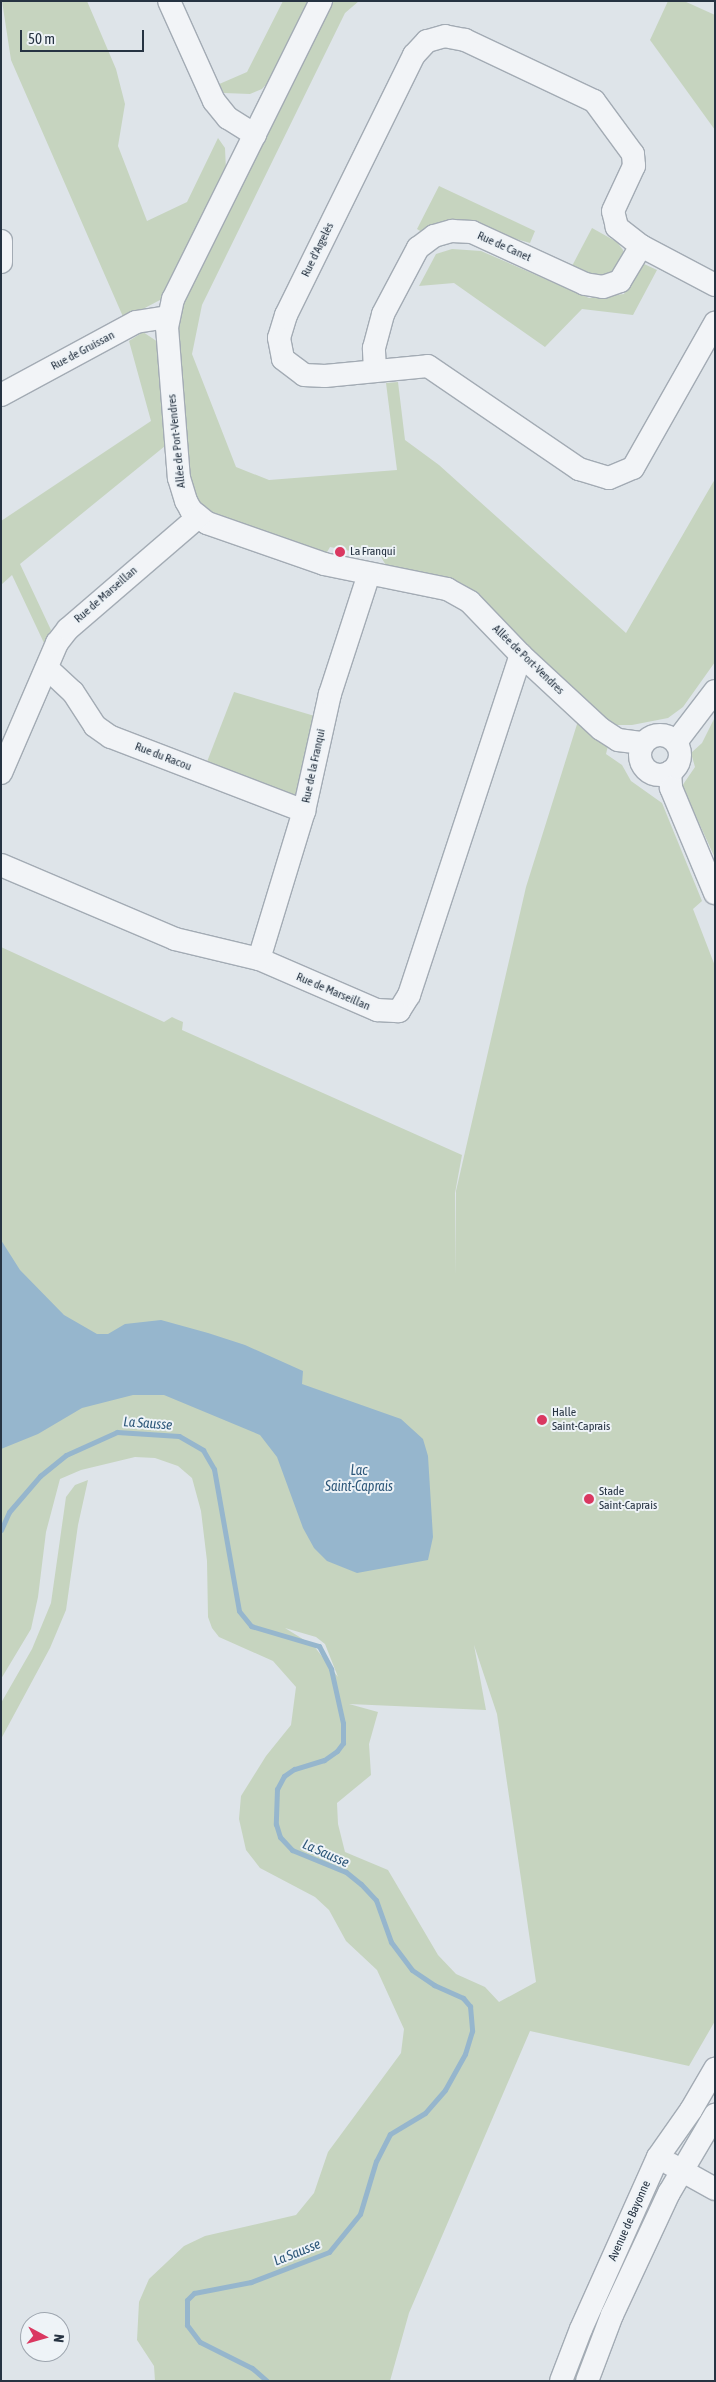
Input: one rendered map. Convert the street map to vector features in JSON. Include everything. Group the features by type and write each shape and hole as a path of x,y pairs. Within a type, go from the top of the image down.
{"street":[{"path":"169,1 214,101 228,118 255,134"},
{"name":"Allée de Port-Vendres","path":"321,1 185,270 168,317 179,478 186,501 198,517 217,527 324,564 447,589 470,602 521,655 601,729 618,740 643,744"},
{"name":"Rue d'Argelès","path":"715,285 641,246 621,232 614,218 615,204 634,166 633,154 594,101 465,40 445,36 427,41 414,55 286,315 279,338 283,359 304,375 325,376 416,365 437,371 579,469 598,477 618,477 632,468 638,461 715,322"},
{"name":"Rue de Canet","path":"374,370 374,348 383,314 418,248 442,232 462,231 480,235 596,287 612,286 620,281 641,246"},
{"path":"1,241 1,262"},
{"name":"Rue de Gruissan","path":"1,394 136,322 168,317"},
{"name":"Rue de Marseillan","path":"1,773 57,643 78,619 198,517"},
{"name":"Rue de la Franqui","path":"259,959 304,810 330,694 370,574"},
{"name":"Rue de Marseillan","path":"1,865 175,939 259,959 376,1010 393,1013 405,1004 521,655"},
{"name":"Rue du Racou","path":"47,668 73,692 95,726 111,737 304,810"},
{"path":"676,742 715,691"},
{"path":"670,772 655,775 643,766 640,751 643,744 656,735 663,734 676,742 680,758 670,772 671,788 715,893"},
{"name":"Avenue de Bayonne","path":"561,2381 653,2154 692,2110 715,2069"},
{"name":"Avenue de Bayonne","path":"587,2381 612,2315 682,2171 715,2116"},
{"path":"653,2154 715,2189"}],"green space":[{"path":"2,1 87,1 116,69 125,104 118,146 147,221 187,202 218,138 225,148 226,170 160,300 124,319 11,60"},
{"path":"283,1 310,1 271,79 262,89 250,94 224,93 217,85 247,72"},
{"path":"332,1 359,1 345,13 202,305 192,354 236,467 269,480 397,470 386,383 398,382 405,440 439,465 626,633 715,479 715,662 683,707 668,718 632,725 617,725 607,720 463,584 387,567 381,557 330,547 326,554 216,517 196,498 188,474 178,321 180,307"},
{"path":"668,1 684,1 715,15 715,130 650,40"},
{"path":"439,186 535,231 530,243 485,230 425,234 417,229"},
{"path":"592,228 617,242 623,250 624,259 604,282 572,266"},
{"path":"452,249 481,251 589,298 624,294 642,263 657,270 633,315 582,309 545,347 454,283 419,286 436,254"},
{"path":"143,332 158,342 165,446 20,564 51,630 44,643 12,575 1,585 1,521 151,421 129,341"},
{"path":"234,692 318,717 299,798 205,767"},
{"path":"715,717 715,858 682,786 695,767 691,753 702,743"},
{"path":"578,721 608,746 606,754 622,765 631,781 662,803 702,901 693,909 715,966 715,2021 689,2066 530,2031 409,2313 390,2381 155,2381 154,2366 137,2340 139,2302 149,2279 184,2246 205,2236 296,2215 314,2193 328,2152 401,2053 404,2029 377,1970 346,1941 329,1910 315,1897 260,1868 246,1850 239,1819 241,1796 266,1756 291,1725 296,1687 273,1661 219,1637 212,1628 208,1617 207,1561 201,1511 192,1478 178,1466 155,1458 135,1457 81,1470 60,1479 46,1532 38,1597 31,1629 1,1679 1,947 164,1022 172,1017 183,1022 182,1030 462,1155 455,1193 455,1276 456,1191 526,887","holes":["285,1628 316,1637 325,1644 338,1677 314,1646","474,1645 497,1714 536,1982 499,2002 485,1987 456,1974 438,1955 388,1870 345,1852 338,1824 337,1803 371,1775 369,1744 378,1712 349,1704 486,1710"]},
{"path":"88,1480 78,1525 66,1610 50,1648 1,1739 1,1703 32,1649 51,1603 66,1497 75,1485"}],"water":[{"name":"Lac Saint-Caprais","path":"1,1240 20,1270 64,1315 97,1334 108,1334 125,1324 161,1320 208,1333 245,1345 303,1371 302,1384 401,1419 423,1439 428,1456 433,1537 428,1560 357,1573 327,1561 314,1548 303,1528 277,1457 260,1435 164,1395 133,1395 82,1408 38,1434 1,1449"}],"waterway":[{"name":"La Sausse","path":"1,1530 9,1512 40,1476 66,1455 117,1432 179,1436 203,1450 214,1469 239,1611 251,1626 319,1646 331,1669 343,1723 343,1743 337,1751 324,1760 294,1769 284,1776 277,1789 276,1824 280,1837 292,1850 346,1872 361,1884 376,1900 391,1942 412,1970 434,1985 463,1998 470,2006 472,2031 465,2054 445,2090 425,2113 390,2134 376,2161 360,2214 329,2252 251,2282 194,2293 187,2300 187,2325 200,2342 252,2368 267,2381"}],"place":[{"name":"La Franqui","path":"340,552"},
{"name":"Halle Saint-Caprais","path":"542,1420"},
{"name":"Stade Saint-Caprais","path":"589,1499"}]}
